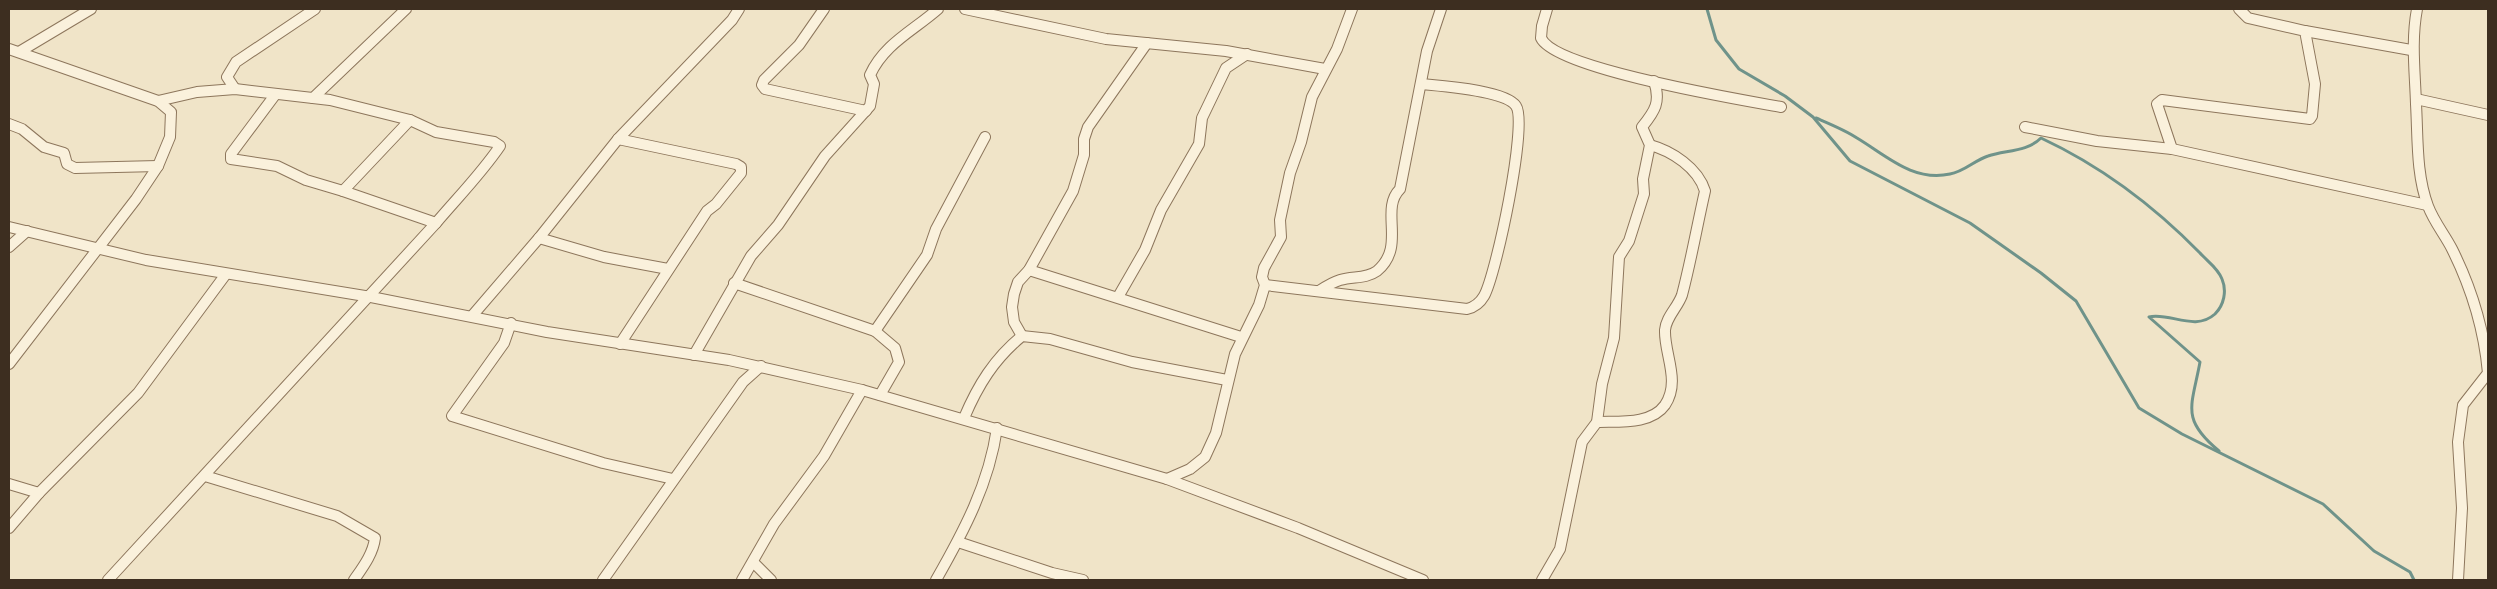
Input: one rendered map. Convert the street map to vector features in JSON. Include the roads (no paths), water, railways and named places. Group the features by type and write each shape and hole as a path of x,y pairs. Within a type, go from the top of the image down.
{"street":[{"path":"19,52 91,9"},
{"path":"235,89 226,77 236,62 315,9"},
{"path":"313,98 406,9"},
{"path":"472,316 539,238 618,139 732,20 739,9"},
{"path":"824,9 799,45 764,80 762,85 764,89 866,111"},
{"path":"694,355 712,327 734,283 751,256 778,225 825,156 866,111 873,99 874,84 870,75 874,64 902,34 938,9"},
{"path":"965,9 1106,39 1247,54 1325,69"},
{"path":"1168,479 1190,469 1205,457 1216,433 1227,380 1241,337 1259,305 1265,285 1262,277 1264,268 1281,237 1280,220 1290,173 1301,142 1312,97 1325,69 1338,49 1352,9"},
{"path":"1319,291 1339,280 1369,276 1379,269 1392,247 1393,214 1390,206 1392,196 1400,189 1427,51 1441,9"},
{"path":"1547,9 1540,32 1542,42 1553,51 1586,63 1698,93 1781,107"},
{"path":"2239,9 2248,18 2305,31 2412,50"},
{"path":"2417,9 2413,27 2412,50 2418,162 2427,205 2451,246 2476,300 2485,331 2487,352 2488,373 2463,405 2458,442 2462,508 2458,580"},
{"path":"2172,149 2157,104 2162,100 2310,119 2312,116 2314,84 2305,31"},
{"path":"1022,336 1014,322 1012,307 1018,282 1029,270 1073,191 1084,155 1084,139 1088,127 1147,43"},
{"path":"9,49 158,101 171,112 172,122 167,149 136,199 9,364"},
{"path":"1118,297 1145,250 1162,210 1199,144 1202,118 1226,68 1247,54"},
{"path":"1542,580 1560,550 1582,442 1596,422 1602,384 1614,338 1620,257 1628,241 1644,194 1643,179 1650,145 1642,127 1660,103 1654,81"},
{"path":"1265,285 1466,309 1475,307 1486,294 1502,235 1520,130 1519,111 1515,104 1505,98 1487,92 1421,84"},
{"path":"108,580 371,297 463,191 481,174 500,146 494,142 436,132 410,120 313,98 235,89 197,92 158,101"},
{"path":"275,95 232,154 232,159 277,166 306,180 436,223"},
{"path":"2416,99 2488,114"},
{"path":"343,191 410,120"},
{"path":"9,124 27,130 38,144 64,153 67,164 75,168 158,166"},
{"path":"2026,126 2044,132 2097,141 2172,149 2427,205"},
{"path":"875,331 927,255 936,229 985,137"},
{"path":"618,139 736,164 741,167 741,173 716,204 707,212 620,344"},
{"path":"1596,422 1635,421 1652,414 1664,405 1671,387 1672,370 1665,329 1683,291 1705,191 1704,184 1700,178 1669,151 1650,145"},
{"path":"9,227 96,250 226,274 371,297 620,344 760,366 862,390 964,418 1168,479 1298,528 1423,580"},
{"path":"9,247 27,231"},
{"path":"539,238 604,257 668,269"},
{"path":"1029,270 1241,337"},
{"path":"9,528 39,493 138,393 226,274"},
{"path":"734,283 875,331 895,348 899,356 899,362 880,395"},
{"path":"511,323 504,343 452,416 603,463 673,479"},
{"path":"964,418 980,380 1004,350 1022,336 1050,339 1132,362 1227,380"},
{"path":"603,580 743,382 760,366"},
{"path":"742,580 774,524 824,456 862,390"},
{"path":"936,580 958,542 978,501 994,456 997,428"},
{"path":"205,476 337,516 368,532 375,538 374,546 354,580"},
{"path":"9,484 39,493"},
{"path":"958,542 1052,573 1083,580"},
{"path":"753,562 771,580"}],"waterway":[{"path":"1707,9 1716,40 1739,69 1785,96 1813,117 1850,161 1970,223 2041,273 2076,301 2139,408 2182,434 2323,504 2374,551 2410,572 2414,580"},
{"path":"1816,118 1848,132 1901,166 1924,174 1955,173 1983,158 2029,146 2041,138 2106,174 2145,203 2218,271 2224,284 2224,298 2221,306 2215,314 2207,319 2191,322 2157,316 2149,317 2200,362 2192,401 2192,411 2198,430 2219,451"}]}
